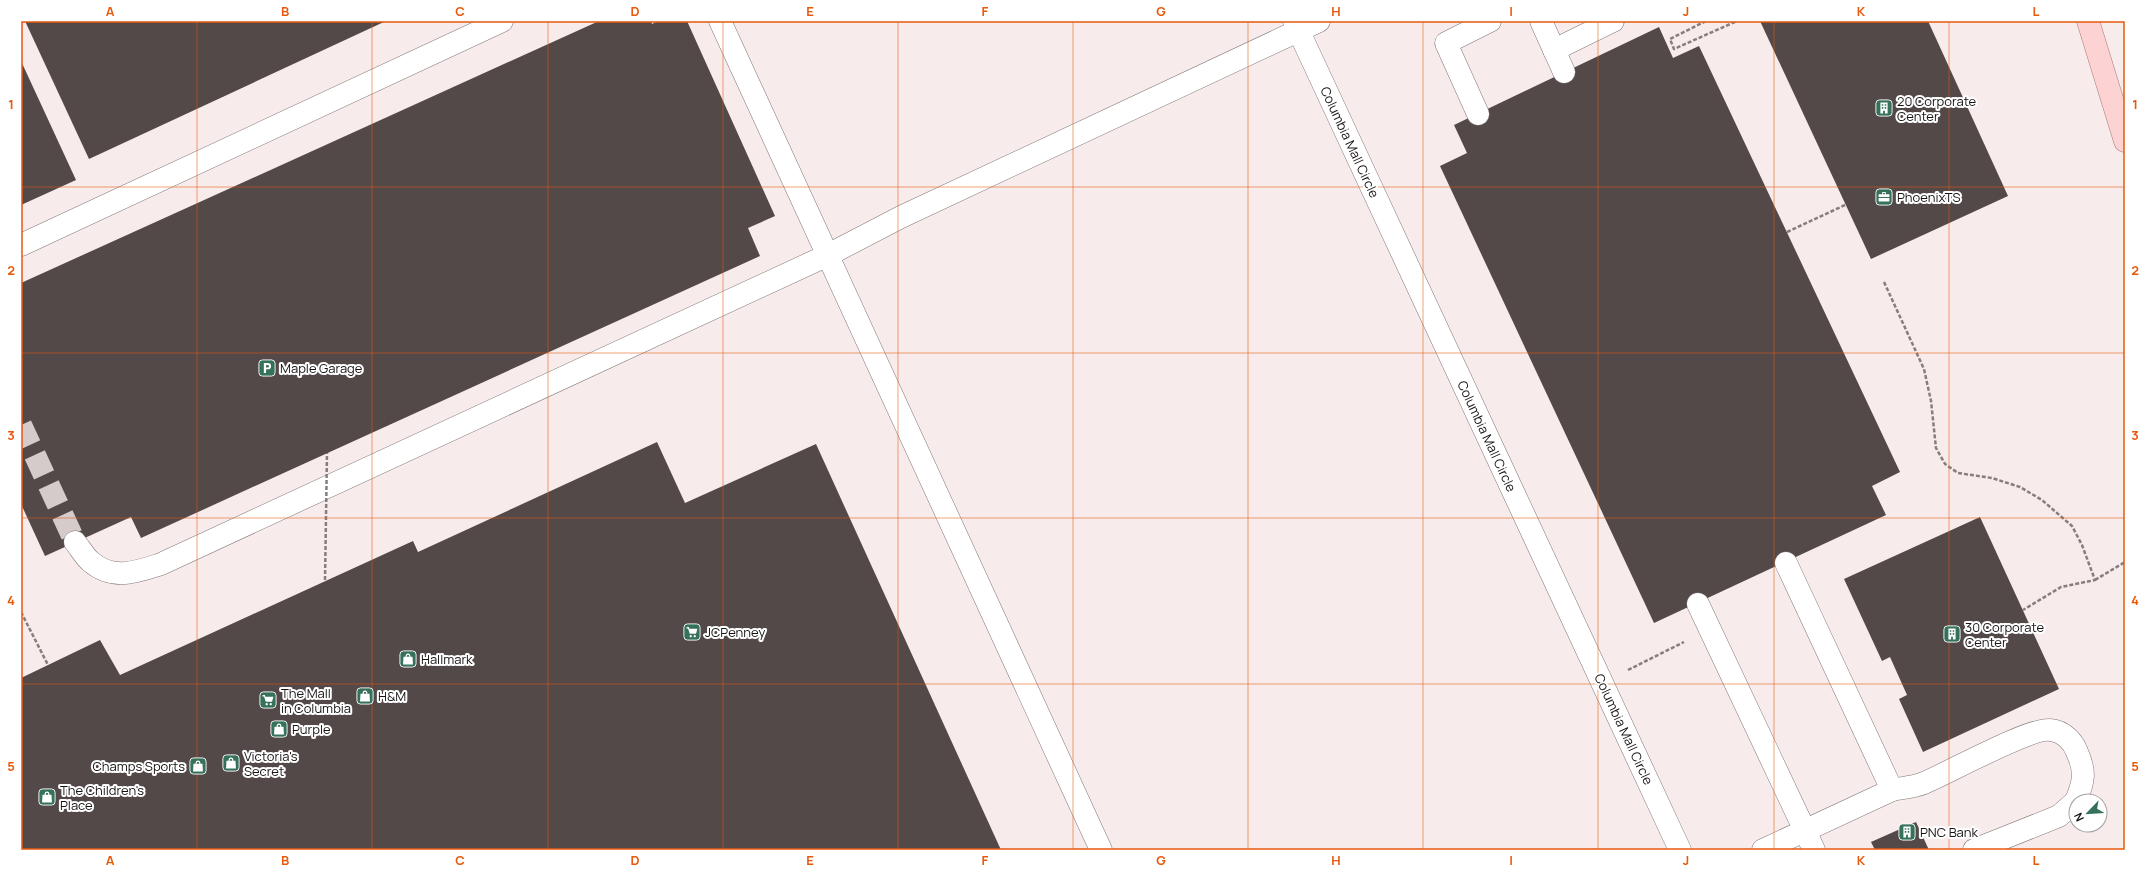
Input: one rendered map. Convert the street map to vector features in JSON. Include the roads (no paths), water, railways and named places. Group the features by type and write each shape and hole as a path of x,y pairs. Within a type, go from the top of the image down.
{"main road":[{"path":"2088,21 2125,141"}],"street":[{"path":"21,245 502,21"},
{"path":"720,21 1101,850"},
{"path":"75,542 90,562 109,573 132,574 161,564 828,255 901,217 1297,26 1319,21"},
{"path":"1478,114 1446,43 1490,21"},
{"path":"1541,21 1564,72"},
{"path":"1554,50 1613,21"},
{"name":"Columbia Mall Circle","path":"1297,26 1680,850"},
{"path":"1786,563 1892,790"},
{"path":"1698,604 1814,850"},
{"path":"1763,850 1892,790 1923,783 2029,734 2049,729 2063,733 2074,745 2083,765 2083,783 2079,793"},
{"path":"1974,850 2059,816 2068,808"}],"tunnel":[{"path":"21,425 75,542"}],"place":[{"name":"20 Corporate Center","path":"1884,108"},
{"name":"PhoenixTS","path":"1884,197"},
{"name":"Maple Garage","path":"267,368"},
{"name":"JCPenney","path":"692,632"},
{"name":"30 Corporate Center","path":"1952,634"},
{"name":"Hallmark","path":"408,659"},
{"name":"H&M","path":"365,696"},
{"name":"The Mall in Columbia","path":"268,700"},
{"name":"Purple","path":"279,729"},
{"name":"Victoria's Secret","path":"231,763"},
{"name":"Champs Sports","path":"198,766"},
{"name":"The Children's Place","path":"47,797"},
{"name":"PNC Bank","path":"1907,832"}]}
